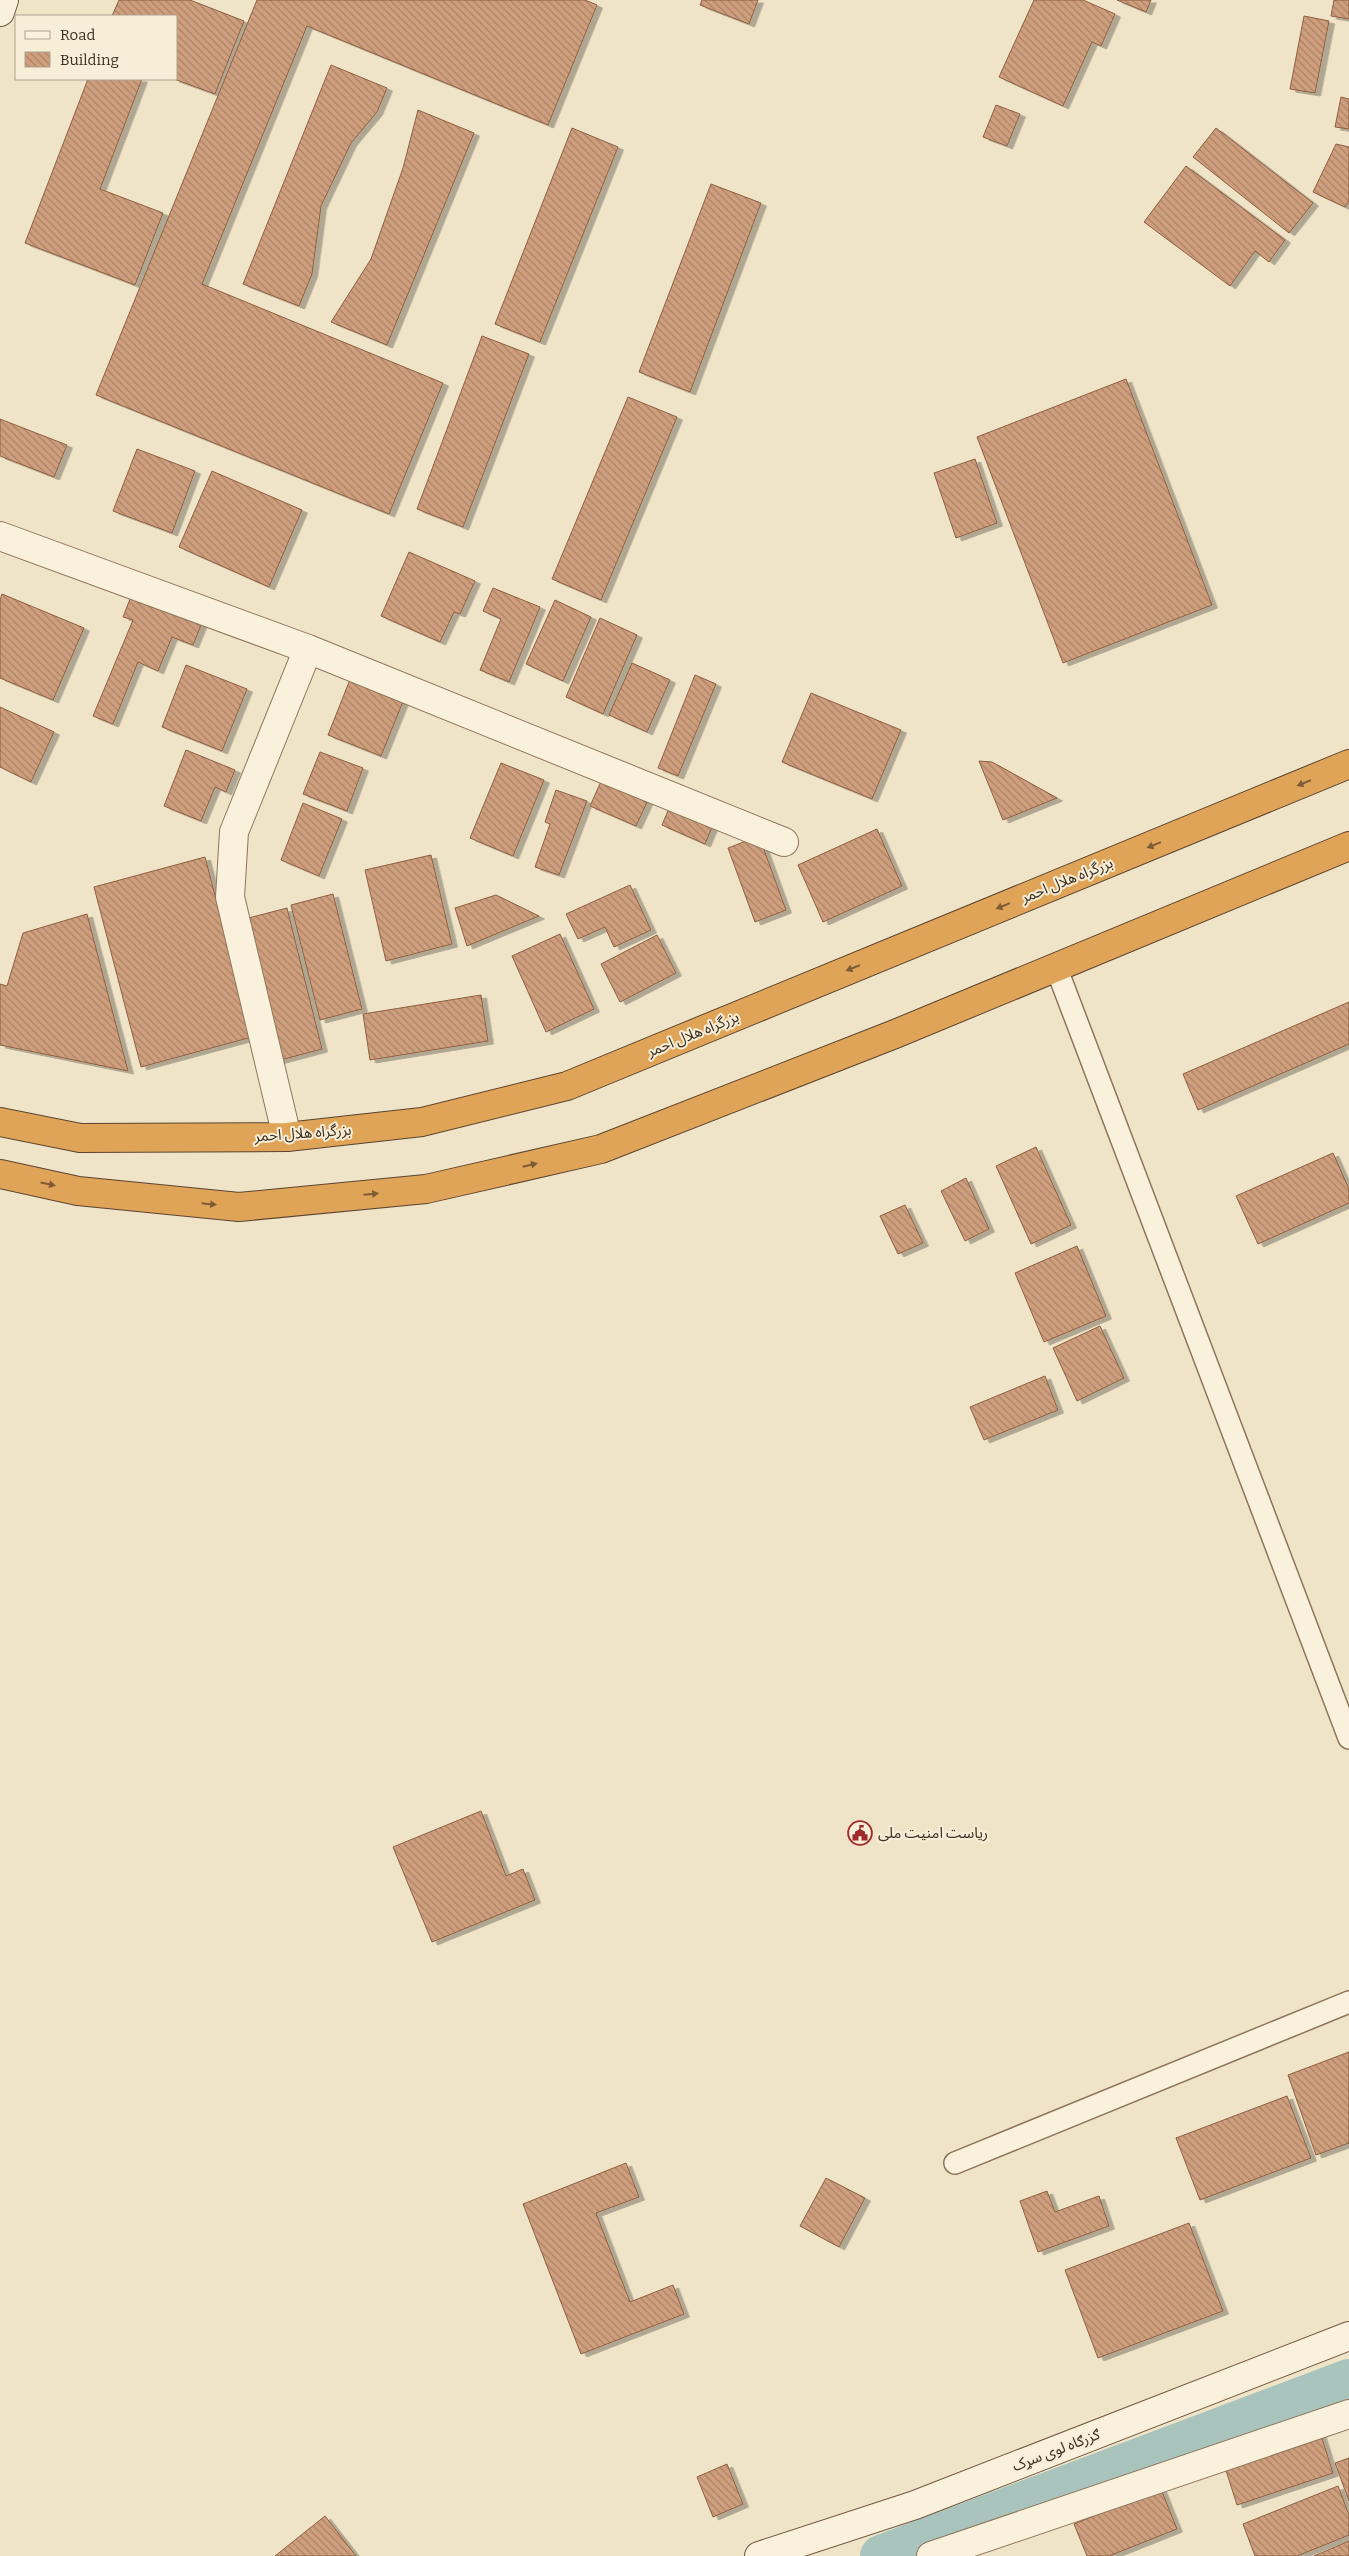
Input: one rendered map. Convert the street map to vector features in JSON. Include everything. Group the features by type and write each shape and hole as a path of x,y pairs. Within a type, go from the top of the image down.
{"highway":[{"name":"بزرگراه هلال احمر","path":"0,1122 80,1138 287,1137 422,1122 567,1086 1349,764"},
{"path":"0,1174 78,1191 239,1207 426,1189 602,1149 895,1034 1349,846"}],"street":[{"path":"0,12 4,0"},
{"path":"0,536 308,649 784,842"},
{"path":"287,1137 230,897 234,832 308,649"},
{"name":"ګزرګاه لوی سړک","path":"759,2556 915,2505 1349,2336"},
{"path":"931,2556 1349,2414"}],"lane":[{"path":"1056,968 1349,1738"},
{"path":"955,2163 1349,2002"}],"building":[{"path":"119,0 190,0 244,21 215,94 177,80 178,15 112,15"},
{"path":"257,0 585,0 597,5 548,125 307,26 202,284 443,383 389,514 96,395"},
{"path":"702,0 758,0 749,24 700,5"},
{"path":"1034,0 1083,0 1115,14 1101,46 1092,42 1063,106 999,77"},
{"path":"1117,0 1151,0 1146,12"},
{"path":"1334,0 1349,0 1349,19 1331,16"},
{"path":"1304,16 1329,21 1315,93 1290,89"},
{"path":"331,65 387,88 377,112 351,143 321,206 312,274 299,306 243,284"},
{"path":"88,80 142,80 100,189 163,213 135,285 25,243"},
{"path":"1341,97 1349,99 1349,129 1335,127"},
{"path":"996,105 1020,114 1007,146 983,137"},
{"path":"418,110 474,133 387,345 331,322 371,259 403,168"},
{"path":"572,128 618,147 540,342 495,324"},
{"path":"1216,128 1313,203 1289,233 1193,157"},
{"path":"1336,144 1349,147 1349,201 1345,207 1313,192"},
{"path":"1186,166 1285,240 1269,262 1255,251 1230,286 1144,222"},
{"path":"711,184 761,203 690,392 639,372"},
{"path":"482,336 529,354 463,527 417,509"},
{"path":"1126,379 1212,605 1063,663 977,437"},
{"path":"628,397 677,417 601,600 552,579"},
{"path":"0,419 67,445 54,477 0,456"},
{"path":"137,449 195,471 172,533 113,511"},
{"path":"975,459 997,523 956,538 934,473"},
{"path":"212,471 302,510 269,587 179,547"},
{"path":"409,552 475,581 460,614 454,612 440,642 381,616"},
{"path":"493,588 540,607 509,682 480,670 501,619 483,611"},
{"path":"2,594 84,628 53,700 0,678 0,600"},
{"path":"132,594 202,623 193,645 172,637 158,671 138,662 113,724 93,716 133,620 123,617"},
{"path":"555,600 591,617 563,681 526,664"},
{"path":"600,618 637,635 603,714 566,697"},
{"path":"632,663 670,680 647,732 609,715"},
{"path":"186,665 247,689 222,751 162,727"},
{"path":"695,675 716,684 678,776 658,768"},
{"path":"351,677 404,699 381,756 328,735"},
{"path":"811,693 901,730 872,799 782,762"},
{"path":"0,707 54,732 31,782 0,767"},
{"path":"186,750 235,770 226,792 215,787 201,821 164,806"},
{"path":"320,752 363,768 347,811 303,794"},
{"path":"979,761 992,762 1057,798 1003,820"},
{"path":"501,763 544,780 513,856 470,838"},
{"path":"603,777 649,798 636,826 590,806"},
{"path":"556,790 587,801 559,875 535,867 550,824 545,822"},
{"path":"673,799 716,818 705,844 662,825"},
{"path":"303,803 342,819 319,876 281,860"},
{"path":"877,829 902,886 823,922 798,865"},
{"path":"759,836 786,910 755,922 728,848"},
{"path":"431,855 452,944 386,961 365,870"},
{"path":"205,857 252,1037 141,1067 94,887"},
{"path":"630,885 651,930 614,947 605,927 578,939 566,914"},
{"path":"333,894 362,1009 320,1020 291,905"},
{"path":"496,895 539,916 467,946 455,908"},
{"path":"287,908 322,1049 277,1061 241,920"},
{"path":"87,914 128,1071 0,1045 0,984 7,986 23,933"},
{"path":"560,934 594,1009 546,1032 512,956"},
{"path":"657,935 676,973 620,1002 601,964"},
{"path":"481,995 488,1041 370,1060 363,1014"},
{"path":"1349,1002 1349,1044 1198,1110 1183,1074"},
{"path":"1036,1147 1071,1225 1031,1244 996,1166"},
{"path":"1333,1153 1349,1189 1349,1203 1258,1244 1236,1196"},
{"path":"966,1178 989,1229 965,1241 941,1191"},
{"path":"905,1205 923,1243 898,1254 880,1216"},
{"path":"1077,1246 1106,1316 1044,1342 1015,1273"},
{"path":"1100,1326 1124,1378 1077,1401 1053,1348"},
{"path":"1045,1376 1058,1410 984,1440 970,1407"},
{"path":"481,1811 506,1876 523,1869 535,1900 432,1942 393,1847"},
{"path":"1349,2052 1349,2143 1316,2155 1288,2075"},
{"path":"1287,2096 1311,2158 1200,2200 1176,2138"},
{"path":"626,2163 639,2197 596,2213 630,2302 673,2285 684,2314 581,2354 523,2204"},
{"path":"826,2178 865,2198 839,2247 800,2226"},
{"path":"1047,2191 1055,2212 1099,2196 1109,2226 1038,2252 1020,2201"},
{"path":"1189,2223 1223,2311 1098,2358 1065,2270"},
{"path":"1319,2429 1333,2473 1237,2505 1223,2461"},
{"path":"1349,2458 1349,2501 1335,2463"},
{"path":"727,2464 743,2504 713,2517 697,2477"},
{"path":"1338,2486 1349,2515 1349,2535 1297,2556 1255,2556 1243,2524"},
{"path":"1161,2489 1177,2529 1109,2556 1087,2556 1074,2524"},
{"path":"325,2516 356,2556 275,2556"},
{"path":"1349,2541 1349,2556 1314,2556"}],"waterway":[{"path":"881,2556 1349,2380"}],"place":[{"name":"ریاست امنیت ملی","path":"860,1833"}]}
